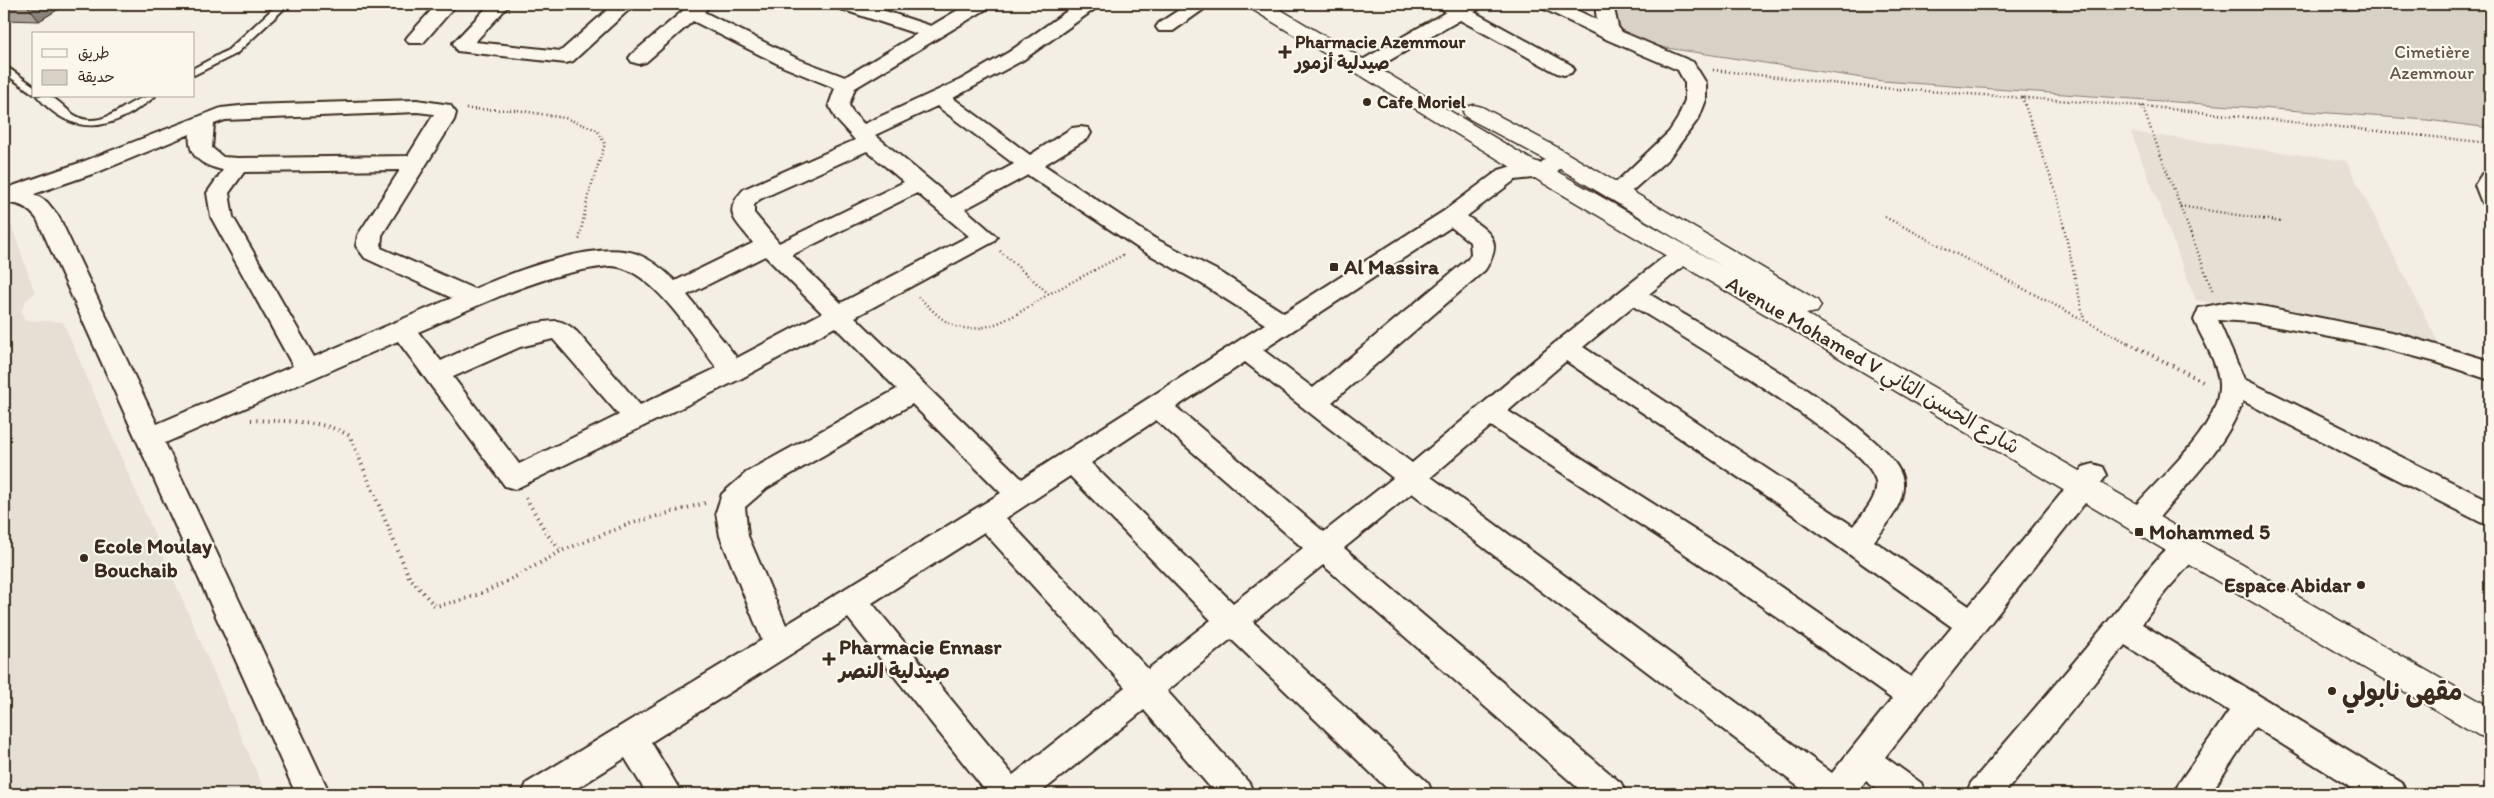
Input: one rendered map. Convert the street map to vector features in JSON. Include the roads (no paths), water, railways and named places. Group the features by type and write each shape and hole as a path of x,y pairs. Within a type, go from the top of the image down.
{"main road":[{"name":"Avenue Mohamed V شارع الحسن الثاني","path":"1257,4 1371,62"},
{"name":"Avenue Mohamed V شارع الحسن الثاني","path":"1282,4 1519,158 1549,165 1616,193 2088,481"},
{"name":"Avenue Mohamed V شارع الحسن الثاني","path":"1549,165 1682,256 2145,514 2490,703"},
{"name":"Avenue Mohamed V شارع الحسن الثاني","path":"2145,514 2187,548 2490,724"}],"street":[{"path":"416,39 447,4"},
{"path":"500,4 463,43 464,47 566,57 626,4"},
{"path":"402,329 515,478 733,371 985,238 865,138 843,115 839,105 846,85 981,4"},
{"path":"1020,494 914,391 773,249 743,214 743,204 752,194 865,138 1016,56 1089,4"},
{"path":"1166,27 1201,4"},
{"path":"1549,4 1614,36 1686,66 1693,76 1697,87 1694,108 1665,151 1616,193"},
{"path":"1604,4 1610,31 1614,36"},
{"path":"851,5 934,33"},
{"path":"1371,62 1460,6 1564,68"},
{"path":"640,58 697,8 790,63 846,85"},
{"path":"939,98 1029,165 1146,242 1211,278 1283,324"},
{"path":"6,194 90,167 221,114 249,111 418,106 443,109 445,113 443,120 370,235 368,246 373,253 473,298"},
{"path":"205,120 199,138 202,152 214,162 238,165 415,163"},
{"path":"950,208 1029,165 1080,133"},
{"path":"539,794 988,516 1071,460 1452,216 1519,158"},
{"path":"238,165 218,193 222,217 308,370"},
{"path":"2490,180 2486,185 2490,198"},
{"path":"671,292 918,184"},
{"path":"6,194 29,199 41,206 48,216 313,794"},
{"path":"1314,401 1381,347 1476,264 1483,254 1482,240 1452,216"},
{"path":"1014,794 1412,478 1565,348 1682,256"},
{"path":"151,438 473,298 544,269 574,261 628,259 642,266 671,292 733,371"},
{"path":"1633,295 1830,420 1878,460 1888,473 1890,488 1883,506 1856,543"},
{"path":"2145,514 2211,438 2226,411 2232,390 2206,320 2208,314 2220,311 2270,317 2392,341 2427,350 2490,371"},
{"path":"436,374 516,340 543,331 558,330 568,338 636,418"},
{"path":"1565,348 1856,543 1972,624"},
{"path":"1245,349 1412,478 1834,794 1864,760 2088,481"},
{"path":"2232,390 2490,514"},
{"path":"779,645 734,536 730,512 732,502 756,480 914,391"},
{"path":"1158,406 1609,794"},
{"path":"1490,412 1739,574 1914,697"},
{"path":"1071,460 1232,622 1416,794"},
{"path":"988,516 1146,689 1237,794"},
{"path":"1983,794 2122,627 2155,583 2187,548"},
{"path":"852,600 1008,794"},
{"path":"2122,627 2390,794"},
{"path":"2204,790 2250,707"},
{"path":"630,738 665,794"},
{"path":"1864,760 1909,794"}],"lane":[{"path":"195,71 232,52 284,4"},
{"path":"4,68 32,89"},
{"path":"45,98 75,120 86,124 105,121 146,98"}],"place":[{"name":"Pharmacie Azemmour صيدلية أزمور","path":"1285,52"},
{"name":"Cafe Moriel","path":"1367,102"},
{"name":"Al Massira","path":"1334,267"},
{"name":"Mohammed 5","path":"2139,532"},
{"name":"Ecole Moulay Bouchaib","path":"84,558"},
{"name":"Espace Abidar","path":"2361,585"},
{"name":"Pharmacie Ennasr صيدلية النصر","path":"829,659"},
{"name":"مقهى نابولي","path":"2332,691"}],"park label":[{"name":"Cimetière Azemmour","path":"2432,62"}]}
